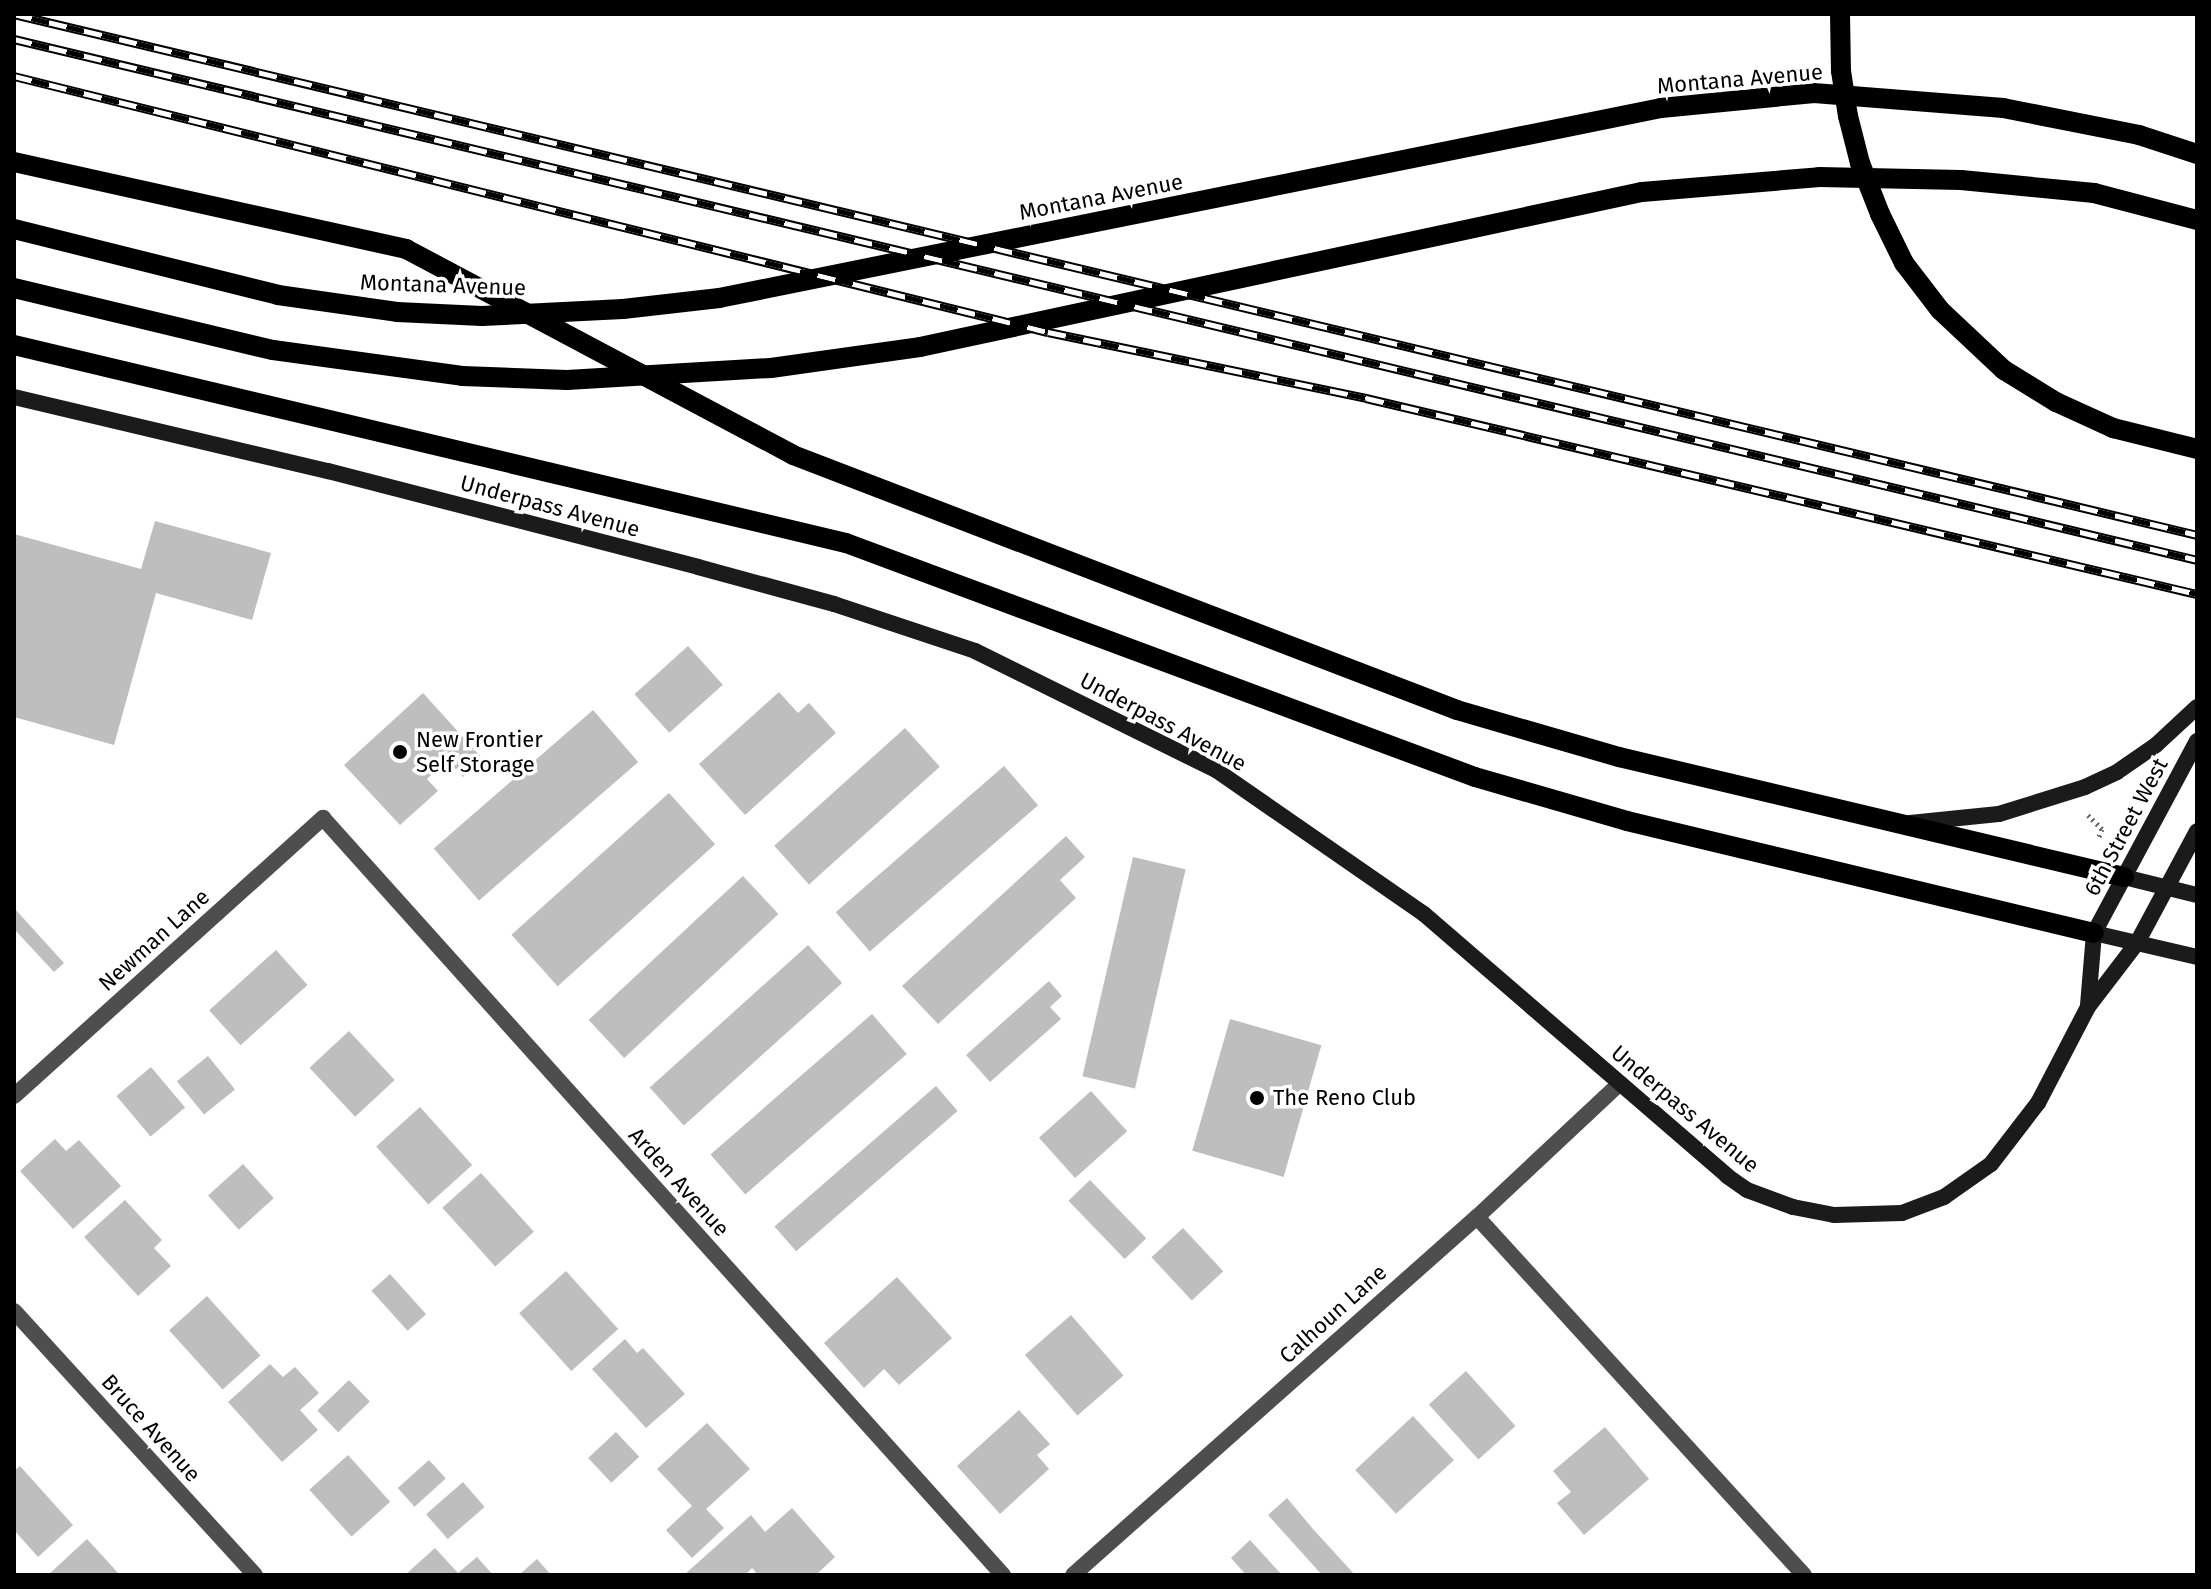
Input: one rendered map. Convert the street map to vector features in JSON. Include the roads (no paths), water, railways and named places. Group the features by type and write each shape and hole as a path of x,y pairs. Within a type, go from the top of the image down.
{"main road":[{"path":"1840,14 1841,71 1860,163 1904,263 1940,310 2004,370 2056,402 2113,428 2197,449"},
{"name":"Montana Avenue","path":"14,229 278,295 397,312 482,316 623,309 719,298 1661,108 1814,93 2003,108 2139,135 2197,154"},
{"path":"14,162 406,249 793,455 1390,686 1547,738 1892,824 2197,895"},
{"path":"18,289 273,350 462,376 567,380 771,368 920,347 1642,192 1819,177 1961,180 2094,193 2197,220"},
{"path":"14,345 846,543 1475,777 1699,839 2197,957"},
{"name":"Underpass Avenue","path":"14,397 328,471 713,571 834,604 975,651 1216,770 1424,914 1727,1176 1769,1200 1834,1215 1902,1213 1944,1197 1991,1164 2038,1103 2088,1007 2137,943"},
{"path":"1892,824 1999,814 2085,787 2117,772 2156,745 2197,707"},
{"name":"6th Street West","path":"2094,933 2197,741"},
{"path":"2137,943 2197,831"},
{"name":"Underpass Avenue","path":"2088,1007 2094,933"}],"street":[{"name":"Newman Lane","path":"14,1096 323,818"},
{"name":"Arden Avenue","path":"323,818 1003,1575"},
{"name":"Calhoun Lane","path":"1073,1575 1477,1217 1619,1084"},
{"path":"1477,1217 1804,1575"},
{"name":"Bruce Avenue","path":"14,1311 255,1575"}],"railway":[{"path":"14,14 2197,535"},
{"path":"14,39 2197,560"},
{"path":"14,76 1048,332 1366,398 2197,594"}],"place":[{"name":"New Frontier Self Storage","path":"400,752"},
{"name":"The Reno Club","path":"1257,1098"}]}
